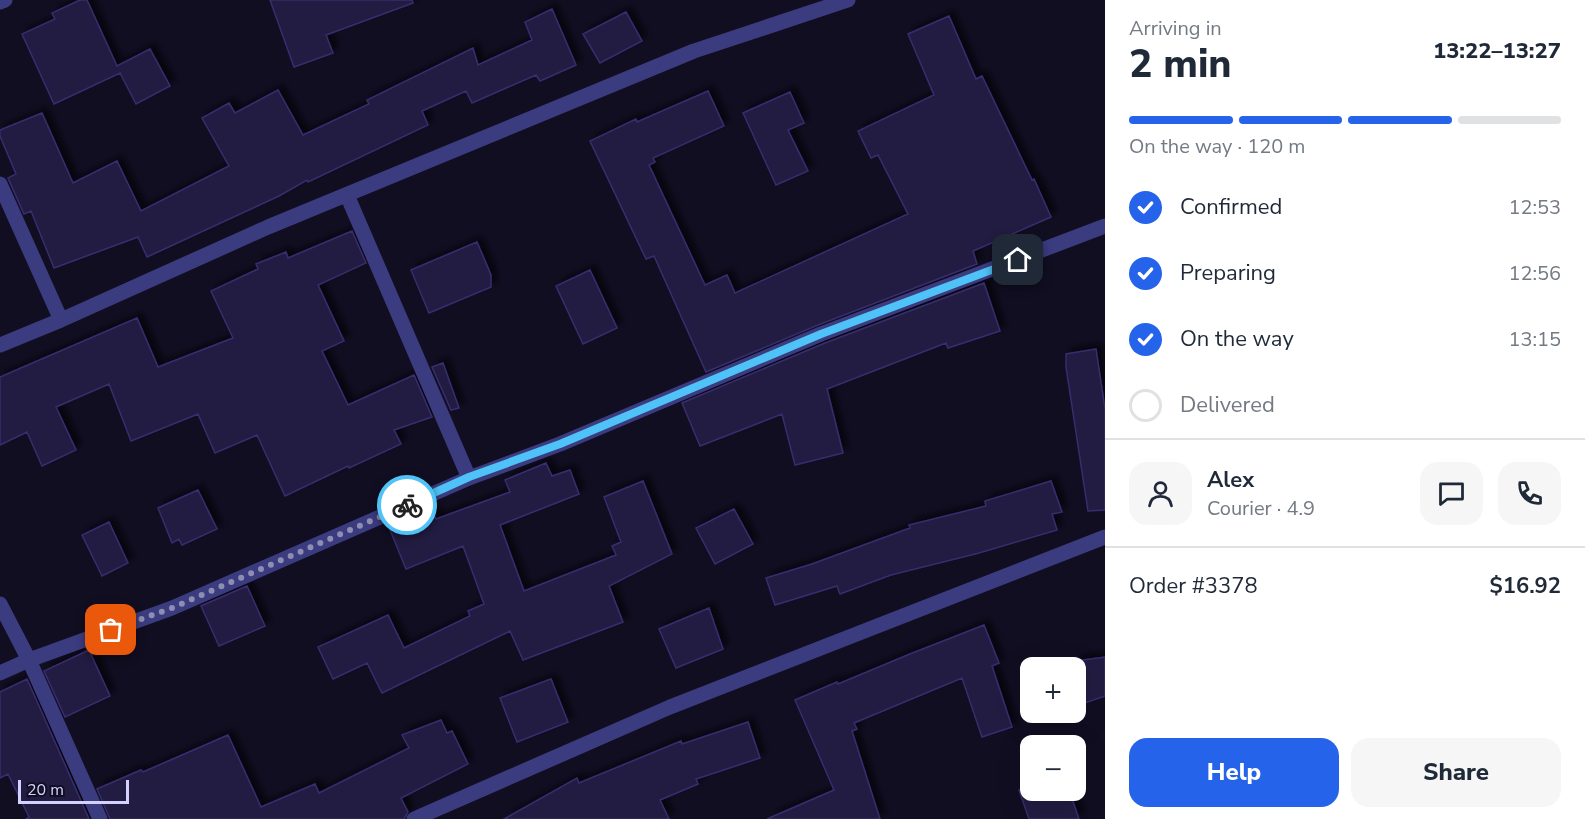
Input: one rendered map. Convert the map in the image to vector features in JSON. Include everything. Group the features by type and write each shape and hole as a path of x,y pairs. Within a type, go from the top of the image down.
{"street":[{"path":"0,2 4,0"},
{"path":"0,345 61,320 268,226 694,51 849,0"},
{"path":"0,184 61,320"},
{"path":"347,195 469,477"},
{"path":"0,673 29,660 172,608 469,477 560,444 821,334 1105,226"},
{"path":"414,819 670,707 1105,537"},
{"path":"0,604 29,660 100,819"}],"building":[{"path":"80,0 87,0 117,66 150,49 170,86 136,104 120,73 54,104 22,34 55,19 52,13"},
{"path":"270,0 412,0 413,3 326,35 333,53 294,67"},
{"path":"552,9 576,65 540,81 536,75 472,103 466,91 422,111 428,125 147,257 138,237 54,268 31,211 24,214 8,178 16,174 0,136 0,130 42,113 73,183 117,161 141,211 229,166 202,118 229,103 235,113 278,90 303,135 369,104 367,100 473,48 478,65 532,40 525,22"},
{"path":"626,12 642,41 600,63 583,34"},
{"path":"949,16 976,79 982,76 1051,217 973,251 977,264 818,325 706,372 654,256 646,259 590,141 636,119 637,122 708,91 724,126 653,158 655,162 649,165 705,285 727,275 735,293 908,214 878,155 871,158 858,131 934,95 908,34"},
{"path":"790,92 804,123 788,130 808,171 776,185 743,113"},
{"path":"352,231 366,263 318,285 344,341 322,351 348,405 414,375 432,417 394,430 401,444 285,496 257,435 215,453 198,414 131,441 109,384 56,407 76,450 42,466 27,432 0,445 0,377 137,318 158,367 233,338 211,291 258,269 256,264 286,252 288,258"},
{"path":"477,242 491,275 491,287 429,313 411,270"},
{"path":"590,270 617,328 583,344 556,286"},
{"path":"984,283 1000,331 948,348 946,343 827,389 843,453 795,465 782,414 700,446 682,403 825,343"},
{"path":"1096,349 1105,409 1105,510 1088,511 1066,367 1066,354"},
{"path":"443,363 459,408 451,410 432,367"},
{"path":"546,463 552,476 570,470 579,494 500,525 524,591 616,555 612,546 621,542 604,497 643,481 672,554 609,586 623,622 523,660 510,631 382,693 367,663 333,679 318,647 388,615 404,648 470,616 468,611 484,604 463,546 406,569 388,525 431,509 436,519 510,492 505,480"},
{"path":"1051,481 1062,512 1052,514 1057,530 891,575 840,594 837,586 775,605 766,578 812,564 910,528 909,525 986,506 985,501"},
{"path":"198,490 217,529 182,545 179,539 172,543 158,508"},
{"path":"734,509 753,544 715,564 696,528"},
{"path":"109,522 128,563 102,576 82,535"},
{"path":"247,586 265,626 219,646 201,606"},
{"path":"709,608 723,649 676,668 659,629"},
{"path":"984,625 999,663 992,666 1012,727 982,737 962,678 854,723 857,729 852,731 880,819 767,819 834,790 795,700"},
{"path":"89,650 110,696 65,717 44,671"},
{"path":"1105,657 1105,696 1086,703 1086,660"},
{"path":"27,679 89,819 26,819 29,817 8,774 0,778 0,692"},
{"path":"551,679 568,722 517,742 500,698"},
{"path":"441,720 447,733 452,731 468,764 401,798 408,812 404,819 110,819 97,789 141,770 143,772 228,735 261,807 315,784 319,793 409,748 402,735"},
{"path":"748,722 760,758 696,779 698,784 660,800 669,819 504,819 577,778 579,783 681,741 682,744"},
{"path":"1023,801 1073,801 1079,819 1029,819"}],"way so far":[{"path":"111,630 172,608 407,505"}],"route":[{"path":"407,505 469,477 560,444 821,334 1018,260"}]}
